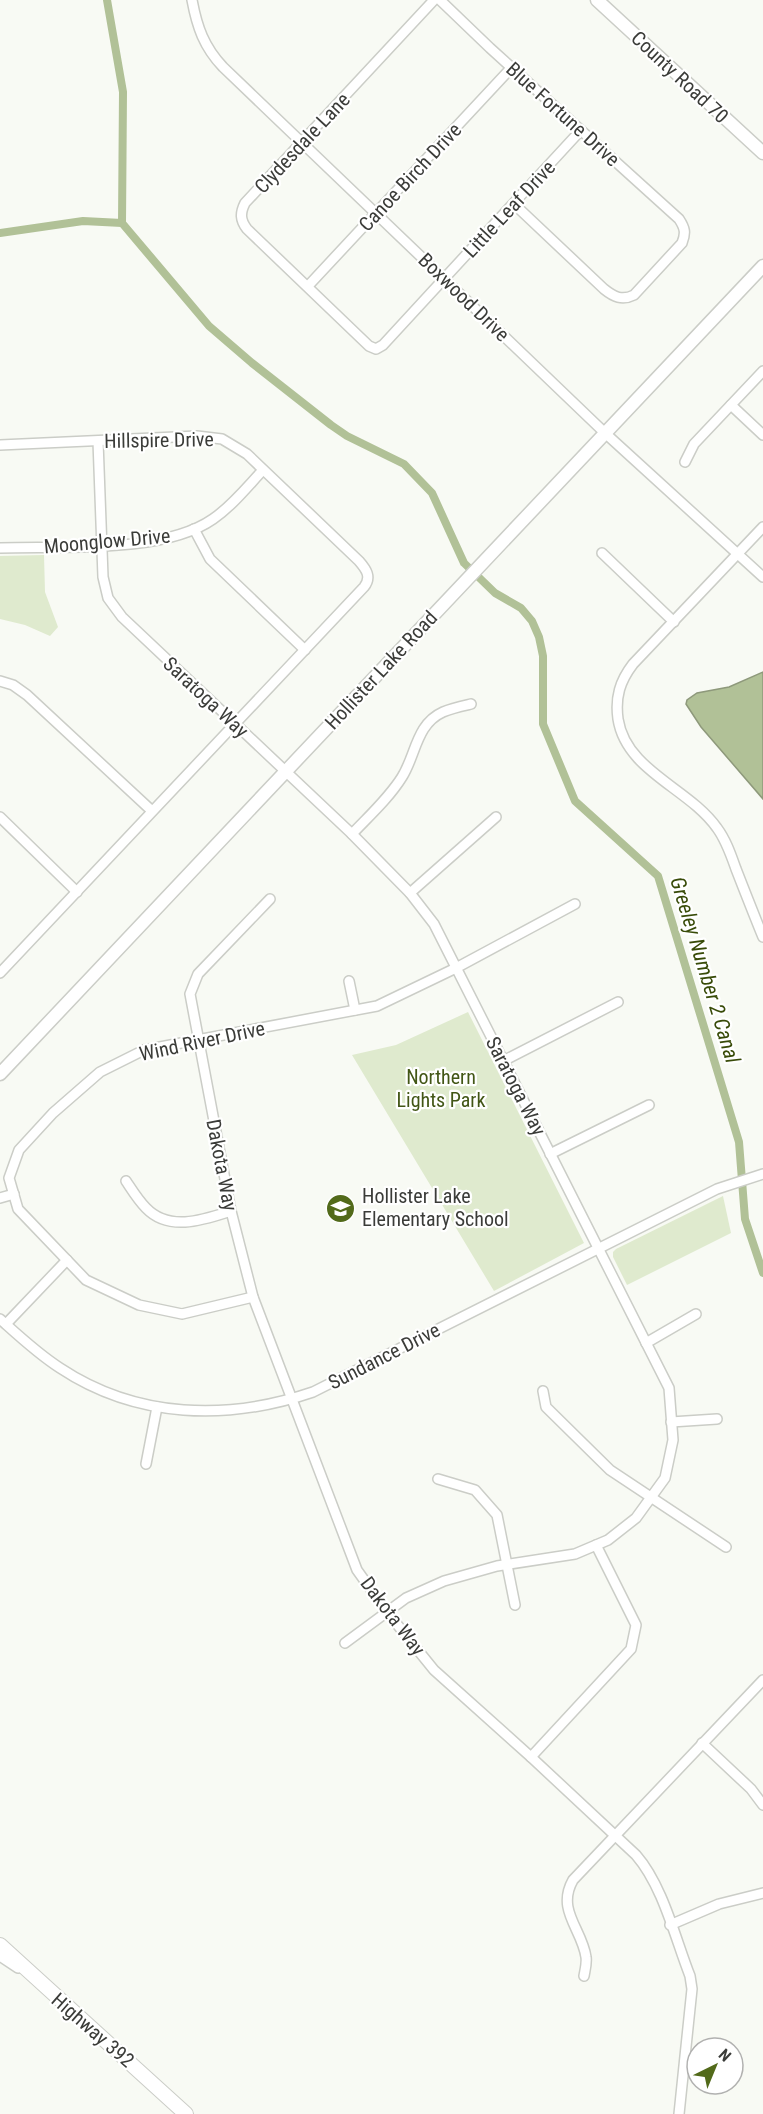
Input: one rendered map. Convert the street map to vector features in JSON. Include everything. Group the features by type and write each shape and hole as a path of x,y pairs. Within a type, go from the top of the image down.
{"main road":[{"name":"Highway 392","path":"0,1945 186,2114"}],"street":[{"name":"Boxwood Drive","path":"192,0 200,34 213,57 605,434 763,577"},
{"name":"Clydesdale Lane","path":"308,286 247,229 241,218 241,211 245,203 434,0"},
{"name":"Blue Fortune Drive","path":"440,0 680,219 685,229 685,236 682,243 634,295 621,298 604,289 514,204"},
{"name":"County Road 70","path":"597,0 763,153"},
{"name":"Canoe Birch Drive","path":"308,286 512,67"},
{"name":"Little Leaf Drive","path":"308,286 369,346 376,349 383,345 582,130"},
{"name":"Hollister Lake Road","path":"0,1074 763,266"},
{"path":"685,462 694,444 763,371"},
{"path":"731,405 763,435"},
{"name":"Hillspire Drive","path":"0,445 211,436 235,446 263,470 367,571 368,577 364,587 305,650"},
{"name":"Saratoga Way","path":"98,441 101,546 106,592 115,608 352,834 410,893 434,924 669,1388 673,1440 665,1478 636,1518 608,1540 575,1554 507,1564 444,1581 406,1598 345,1643"},
{"name":"Moonglow Drive","path":"0,548 101,546 160,541 177,537 213,519 263,470"},
{"path":"763,527 623,678 618,692 617,709 624,742 635,755 706,815 726,842 763,937"},
{"path":"1,971 305,650 210,559 194,529"},
{"path":"602,553 674,622"},
{"path":"0,681 13,685 27,695 152,811"},
{"path":"352,834 402,777 425,726 442,712 471,704"},
{"path":"410,893 496,816"},
{"path":"0,817 77,892"},
{"name":"Dakota Way","path":"270,899 198,974 190,994 231,1211 253,1297 357,1570 387,1612 434,1670 615,1835 644,1865 656,1887 690,1976 692,1989 679,2114"},
{"name":"Wind River Drive","path":"253,1297 182,1314 139,1305 86,1280 18,1209 9,1178 19,1150 53,1113 100,1072 144,1050 377,1006 456,968 575,904"},
{"path":"349,981 355,1010"},
{"path":"503,1061 618,1002"},
{"path":"550,1154 649,1106"},
{"name":"Sundance Drive","path":"3,1321 40,1355 82,1381 118,1396 158,1407 204,1412 252,1408 292,1399 335,1382 726,1185 763,1174"},
{"path":"126,1181 145,1208 166,1221 180,1223 231,1211"},
{"path":"0,1198 14,1194"},
{"path":"3,1321 67,1260"},
{"path":"645,1343 696,1314"},
{"path":"543,1391 546,1407 610,1470 726,1547"},
{"path":"146,1464 158,1407"},
{"path":"671,1422 717,1419"},
{"path":"438,1479 475,1490 497,1515 515,1605"},
{"path":"531,1757 631,1649 636,1625 596,1545"},
{"path":"584,1976 586,1957 568,1907 568,1889 573,1880 763,1680"},
{"path":"702,1743 751,1789 763,1805"},
{"path":"670,1924 719,1904 763,1894"},
{"path":"0,1956 39,1982"}],"green space":[{"path":"44,555 45,592 58,627 50,636 25,625 0,619 0,556"},
{"name":"Northern Lights Park","path":"468,1012 584,1243 494,1291 352,1055 396,1045"},
{"path":"723,1196 731,1233 627,1285 613,1257 616,1249"}],"shaded area":[{"path":"763,672 763,799 701,727 686,704 687,700 697,693 729,687"}],"waterway":[{"name":"Greeley Number 2 Canal","path":"107,0 123,92 122,223 209,326 252,363 347,436 404,464 432,493 464,563 495,593 521,608 532,621 539,637 543,656 543,724 575,801 658,876 739,1142 745,1219 763,1273"},
{"path":"0,233 83,221 122,223"}],"place":[{"name":"Hollister Lake Elementary School","path":"341,1208"}]}
